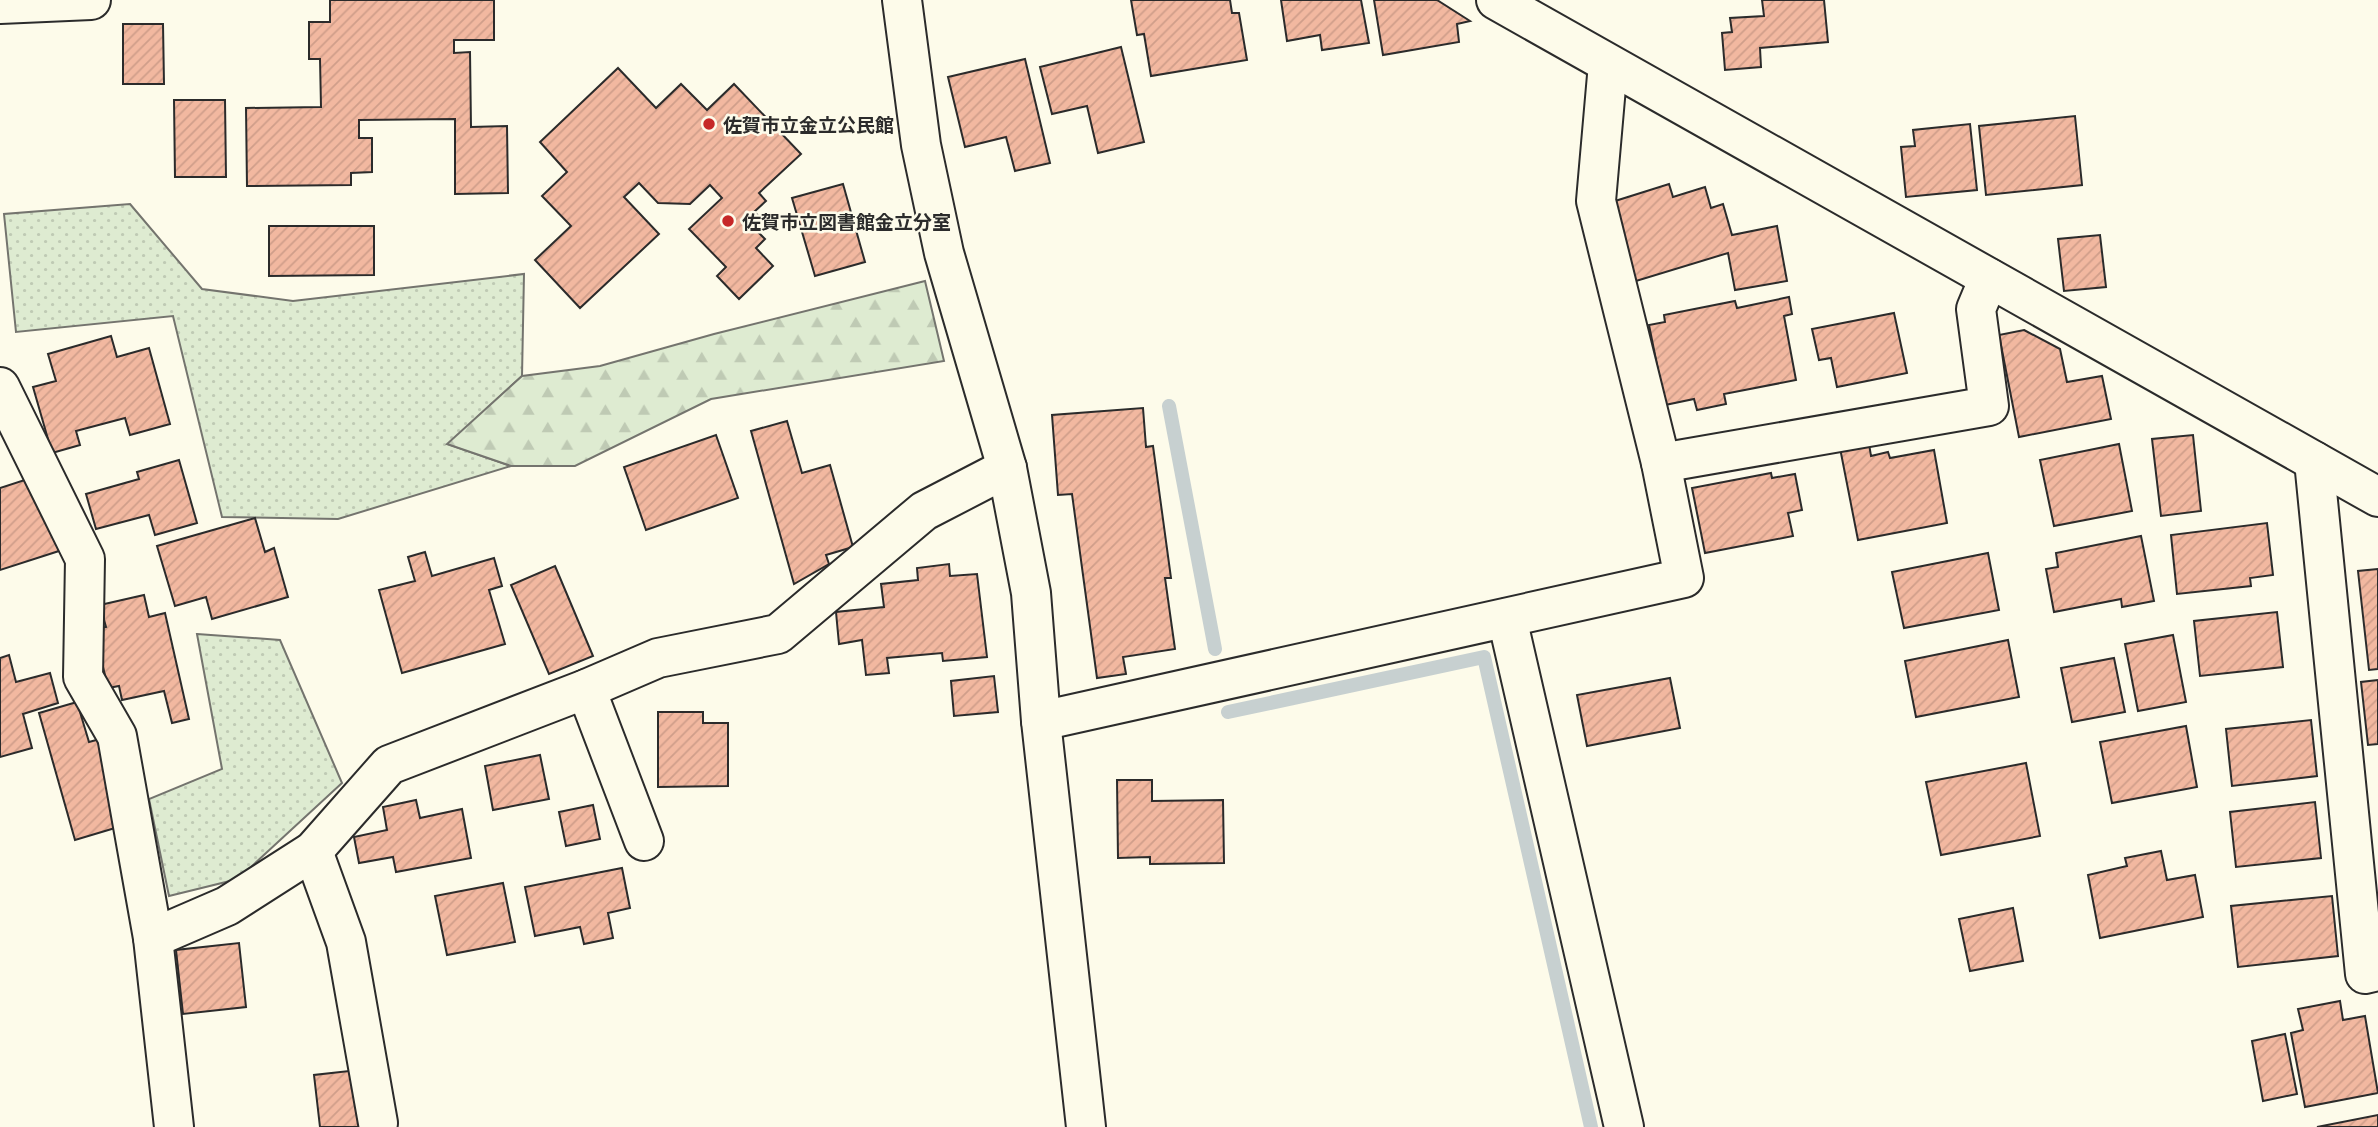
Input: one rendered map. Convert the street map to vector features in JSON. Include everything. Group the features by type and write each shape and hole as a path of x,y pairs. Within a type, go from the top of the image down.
{"street":[{"path":"0,4 91,0"},
{"path":"902,0 920,145 944,253 1007,468 1031,593 1041,721 1086,1127"},
{"path":"1496,0 2378,498"},
{"path":"1041,721 1684,578 1661,463 1596,201 1608,64"},
{"path":"1661,463 1989,406 1976,309 1989,278"},
{"path":"0,387 85,559 83,677 117,736 153,937 174,1127"},
{"path":"2314,461 2365,974 2378,971"},
{"path":"153,937 227,906 313,851 389,765 586,689 658,658 778,634 924,511 1007,468"},
{"path":"1507,618 1624,1127"},
{"path":"586,689 644,841"},
{"path":"313,851 346,942 378,1123"}],"green space":[{"path":"130,204 202,289 293,301 524,274 522,376 448,444 511,466 338,519 222,517 173,316 16,332 4,214"},
{"path":"925,281 944,361 711,399 575,466 511,466 447,444 522,376 600,366 714,334"},
{"path":"197,634 280,640 342,783 238,879 169,896 149,799 222,769"}],"building":[{"path":"330,0 494,0 494,40 454,40 454,53 470,52 471,127 507,126 508,193 455,194 455,119 359,120 359,138 372,138 372,172 351,173 351,185 247,186 246,108 321,107 320,59 309,59 309,22 330,22"},
{"path":"1131,0 1230,0 1232,13 1239,13 1247,60 1151,76 1144,34 1137,35"},
{"path":"1281,0 1361,0 1369,43 1322,50 1320,35 1287,41"},
{"path":"1374,0 1437,0 1470,21 1457,24 1459,42 1383,55"},
{"path":"1762,0 1824,0 1828,42 1760,48 1761,67 1725,70 1722,33 1732,32 1730,18 1764,16"},
{"path":"123,24 163,24 164,84 123,84"},
{"path":"1121,47 1144,142 1098,153 1087,106 1052,114 1040,67"},
{"path":"1025,59 1050,163 1015,171 1006,137 965,147 948,77"},
{"path":"618,68 656,108 681,84 707,110 734,84 801,154 759,193 766,201 754,212 761,218 752,226 765,239 756,248 773,266 739,299 717,276 726,267 689,229 722,198 710,185 690,204 658,203 639,183 624,197 659,234 580,308 535,260 571,226 542,196 567,172 540,142"},
{"path":"174,100 225,100 226,177 175,177"},
{"path":"2075,116 2082,185 1986,195 1979,126"},
{"path":"1970,124 1977,190 1906,197 1901,147 1915,146 1913,130"},
{"path":"843,184 865,262 815,276 792,198"},
{"path":"1669,184 1673,197 1705,187 1711,208 1723,204 1732,235 1777,226 1787,281 1735,290 1728,253 1636,281 1612,202"},
{"path":"269,226 374,226 374,275 269,276"},
{"path":"2100,235 2106,287 2064,291 2058,239"},
{"path":"1789,297 1792,314 1784,316 1796,380 1724,394 1726,404 1697,410 1694,399 1665,405 1649,325 1665,322 1664,315 1735,301 1737,308"},
{"path":"1894,313 1907,373 1837,387 1831,358 1819,360 1812,329"},
{"path":"2024,330 2060,349 2067,382 2102,376 2111,419 2019,437 1999,335"},
{"path":"111,336 117,357 149,348 170,424 130,435 125,418 76,431 80,445 52,453 33,387 56,381 48,354"},
{"path":"1143,408 1146,447 1153,446 1171,578 1165,578 1175,649 1123,657 1126,674 1097,678 1072,494 1058,495 1052,415"},
{"path":"787,421 802,473 830,465 853,547 826,555 829,564 794,584 751,431"},
{"path":"716,435 738,498 646,530 624,467"},
{"path":"2193,435 2201,511 2161,516 2152,439"},
{"path":"1869,444 1871,456 1888,452 1890,458 1934,450 1947,523 1858,540 1840,448"},
{"path":"2119,444 2132,511 2054,526 2040,460"},
{"path":"179,460 197,523 155,535 149,515 96,529 86,494 139,479 137,472"},
{"path":"1771,473 1772,478 1795,474 1802,510 1788,513 1793,536 1705,553 1692,488"},
{"path":"37,476 62,550 0,570 0,488"},
{"path":"255,518 265,552 274,548 288,597 212,619 206,597 175,606 157,546"},
{"path":"2267,523 2273,575 2250,578 2251,586 2177,594 2171,535"},
{"path":"2141,536 2154,601 2122,607 2121,599 2054,612 2046,569 2058,567 2056,553"},
{"path":"425,552 432,576 494,558 502,586 489,590 505,644 402,673 379,590 415,581 408,557"},
{"path":"1988,553 1999,610 1904,628 1892,572"},
{"path":"949,564 950,576 977,574 987,657 943,661 942,653 887,658 889,673 866,675 862,640 839,644 836,612 884,607 881,584 918,580 917,568"},
{"path":"555,566 593,656 549,674 511,585"},
{"path":"2378,569 2378,669 2369,670 2358,571"},
{"path":"144,595 149,617 165,613 189,719 172,723 164,691 122,700 119,686 108,688 94,629 106,627 100,605"},
{"path":"2277,612 2283,667 2200,676 2194,621"},
{"path":"2173,635 2186,702 2138,711 2125,644"},
{"path":"2008,640 2019,697 1916,717 1905,661"},
{"path":"9,655 16,682 50,673 58,703 23,714 32,748 0,757 0,658"},
{"path":"2114,658 2125,712 2072,722 2061,668"},
{"path":"994,676 998,712 954,716 951,681"},
{"path":"1670,678 1680,728 1587,746 1577,695"},
{"path":"2378,680 2378,744 2368,745 2361,682"},
{"path":"77,702 89,742 100,739 125,825 75,840 39,713"},
{"path":"658,712 703,712 703,723 728,723 728,786 658,787"},
{"path":"2311,720 2317,776 2232,786 2226,729"},
{"path":"2186,726 2197,787 2112,803 2100,742"},
{"path":"540,755 549,799 493,810 485,766"},
{"path":"2026,763 2040,836 1941,855 1926,782"},
{"path":"1117,780 1152,780 1152,801 1223,800 1224,863 1150,864 1150,857 1118,858"},
{"path":"416,800 420,818 462,809 471,858 396,872 393,857 359,863 354,837 387,830 383,807"},
{"path":"2315,802 2321,858 2236,867 2230,812"},
{"path":"593,805 600,839 566,846 559,812"},
{"path":"2161,851 2167,880 2195,875 2203,917 2100,938 2088,875 2127,866 2125,858"},
{"path":"622,868 630,908 608,913 613,938 584,944 580,927 535,936 525,887"},
{"path":"503,883 515,942 447,955 435,896"},
{"path":"2332,896 2338,956 2238,967 2231,906"},
{"path":"2013,908 2023,961 1970,971 1959,919"},
{"path":"239,943 246,1007 183,1014 176,950"},
{"path":"2340,1001 2343,1020 2365,1016 2378,1093 2305,1107 2291,1033 2303,1030 2298,1009"},
{"path":"2285,1034 2297,1094 2263,1101 2252,1041"},
{"path":"358,1070 364,1127 320,1127 314,1075"},
{"path":"2378,1115 2378,1127 2317,1127"}],"waterway":[{"path":"1169,406 1215,649"},
{"path":"1228,712 1484,657 1591,1127"}],"place":[{"name":"佐賀市立金立公民館","path":"709,124"},
{"name":"佐賀市立図書館金立分室","path":"728,221"}]}
